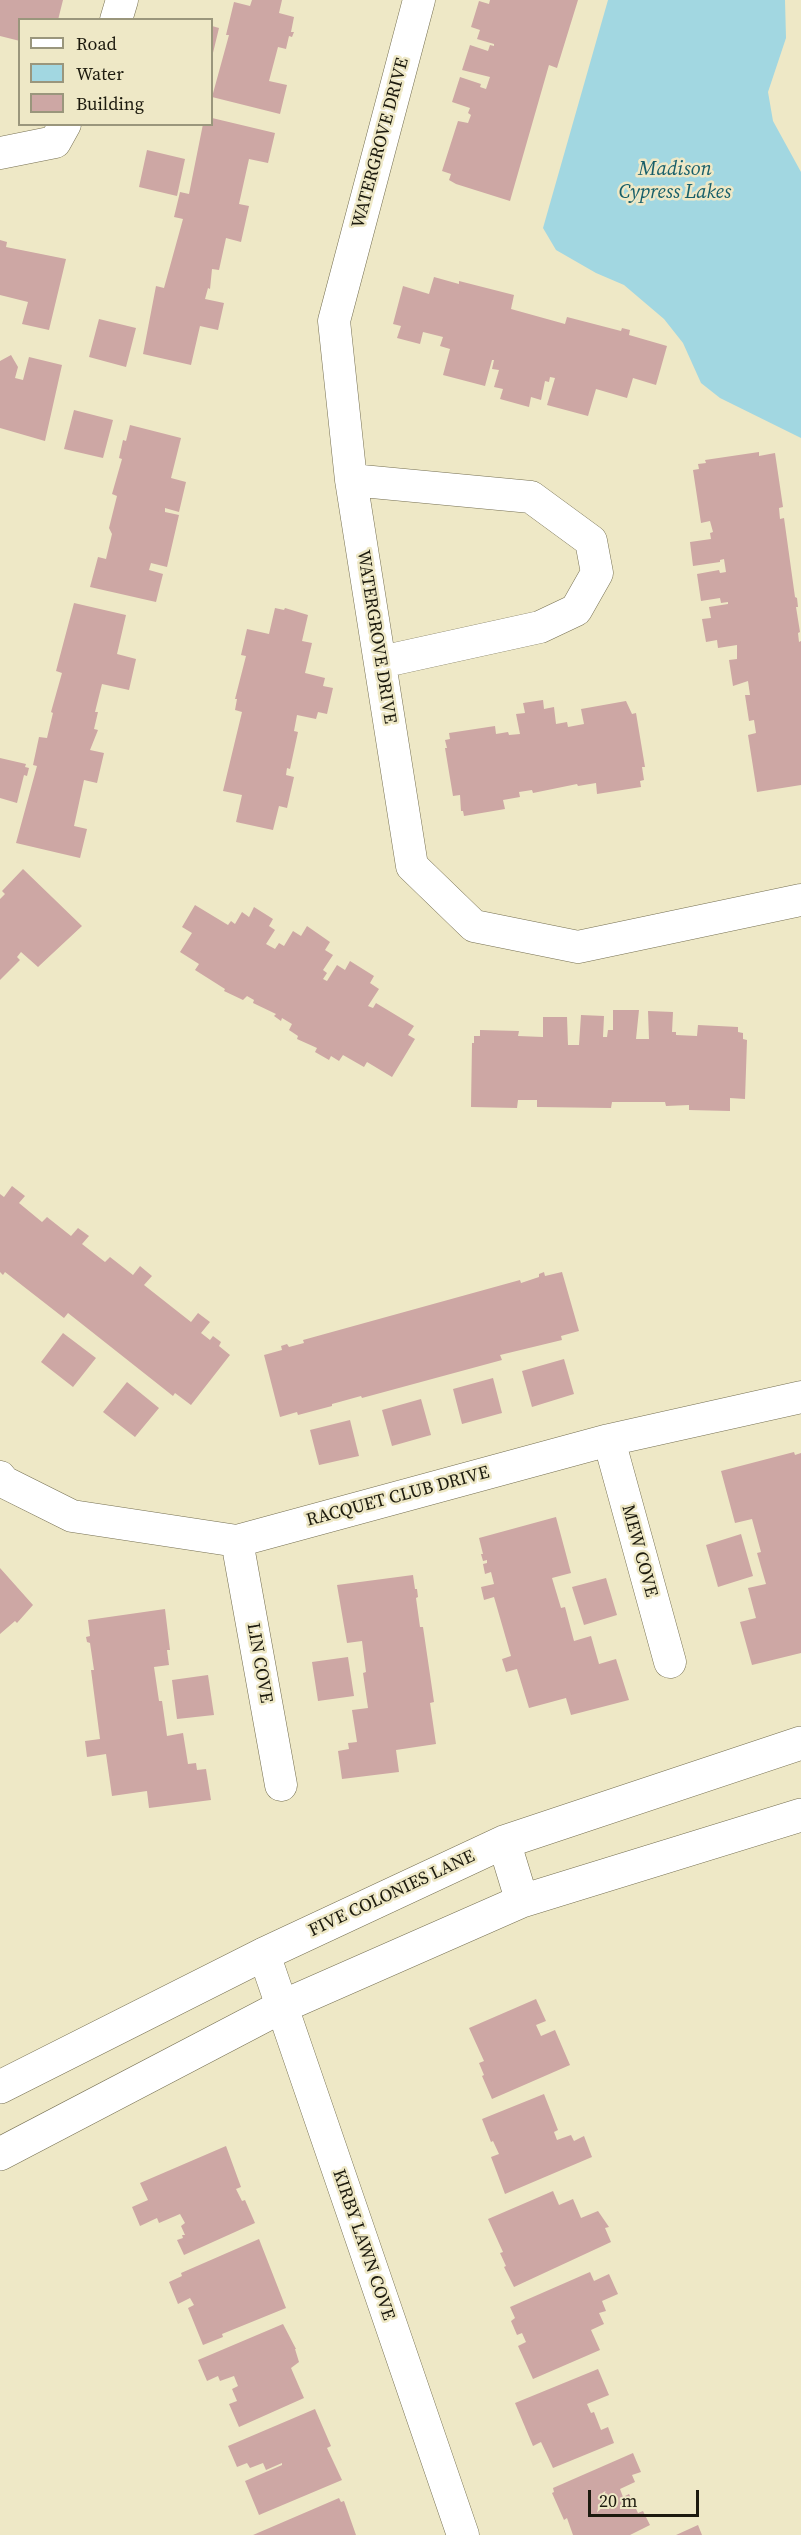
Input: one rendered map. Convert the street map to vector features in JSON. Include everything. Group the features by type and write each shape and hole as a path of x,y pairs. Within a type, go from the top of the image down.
{"street":[{"path":"117,18 122,0"},
{"name":"WATERGROVE DRIVE","path":"419,0 334,321 351,480 412,866 474,926 578,947 801,900"},
{"path":"0,153 55,142 64,126"},
{"path":"351,480 531,497 591,541 597,573 576,610 540,627 381,662"},
{"name":"RACQUET CLUB DRIVE","path":"0,1477 4,1482 72,1516 237,1541 609,1440 801,1397"},
{"name":"MEW COVE","path":"609,1440 670,1662"},
{"name":"LIN COVE","path":"237,1541 281,1785"},
{"name":"FIVE COLONIES LANE","path":"0,2087 264,1954 504,1842 801,1743"},
{"path":"0,2154 281,2007 522,1901 801,1815"},
{"path":"504,1842 522,1901"},
{"name":"KIRBY LAWN COVE","path":"264,1954 463,2535"}],"water":[{"name":"Madison Cypress Lakes","path":"608,0 785,0 786,38 768,92 773,121 801,172 801,438 720,398 701,383 683,343 664,319 624,285 596,273 556,250 543,228"}],"building":[{"path":"0,0 63,0 58,18 18,18 18,40 0,36"},
{"path":"252,0 282,0 279,13 294,17 291,32 294,32 292,37 289,36 286,49 278,47 269,81 287,85 280,114 213,97 229,35 226,35 234,2 250,6"},
{"path":"490,0 578,0 557,68 549,65 510,201 456,184 449,180 451,174 442,171 458,121 468,123 471,115 468,113 470,108 452,102 460,77 481,84 480,87 486,89 490,77 462,70 470,45 488,51 490,45 494,46 494,44 477,39 480,30 471,27 479,1 489,4"},
{"path":"213,26 219,28 213,53"},
{"path":"213,118 275,133 268,163 249,159 239,204 249,206 241,242 226,238 219,270 212,269 210,289 208,288 205,299 224,303 218,330 200,326 191,365 143,354 156,286 164,288 183,219 174,217 180,192 189,194 203,126 213,126"},
{"path":"147,150 185,159 177,196 139,187"},
{"path":"0,240 7,242 6,247 66,259 49,330 22,324 28,302 0,295"},
{"path":"434,277 514,295 511,309 565,324 567,317 621,331 622,328 630,330 629,335 667,346 656,385 633,378 627,398 596,389 588,416 547,405 555,378 550,377 549,382 545,381 541,400 531,397 529,407 500,399 503,389 494,387 499,370 492,369 494,360 492,360 485,386 443,375 450,349 440,346 443,337 423,332 420,344 397,338 401,326 393,324 403,286 429,294"},
{"path":"99,319 136,328 126,367 89,357"},
{"path":"11,355 18,367 15,378 23,380 29,357 62,365 45,441 0,428 0,361"},
{"path":"74,410 113,420 103,458 64,449"},
{"path":"130,425 181,438 171,478 186,482 179,512 165,508 165,512 179,515 167,567 151,563 149,570 163,574 156,602 90,587 98,557 106,559 112,534 109,528 117,496 112,494 122,459 119,458 123,440 126,441"},
{"path":"759,452 759,456 775,453 783,507 779,508 780,519 784,518 795,597 797,598 800,632 798,633 799,642 801,641 801,785 757,792 748,735 756,733 754,720 749,721 745,695 750,695 748,681 733,686 729,660 737,659 737,645 718,648 717,640 706,642 702,619 711,618 709,607 728,604 728,602 721,603 720,598 701,601 697,574 719,570 720,573 726,572 724,559 720,562 693,566 690,542 711,539 710,533 713,532 710,521 701,523 693,470 699,469 698,464 706,463 705,460"},
{"path":"74,603 126,615 117,654 136,659 129,690 102,684 95,712 98,712 94,729 98,730 90,750 104,753 97,783 84,780 74,826 87,829 80,858 16,843 37,766 33,765 39,737 47,738 53,713 51,712 62,673 56,671"},
{"path":"275,608 284,610 285,608 308,615 302,641 312,643 305,673 325,678 323,686 333,688 327,714 318,712 316,719 297,715 294,731 298,732 290,769 287,768 286,775 294,777 287,808 279,806 273,830 236,822 242,795 223,791 242,712 235,710 237,699 235,699 246,656 241,655 247,629 269,634"},
{"path":"543,700 544,709 554,707 556,724 567,722 568,727 584,724 581,709 626,701 632,714 636,713 645,767 642,767 644,780 640,781 641,787 597,794 596,783 578,786 577,784 533,793 532,790 519,792 520,797 503,800 505,809 464,816 461,811 460,795 453,796 445,748 447,748 445,740 450,739 449,733 495,726 496,734 508,732 509,735 520,734 516,714 525,713 523,703"},
{"path":"0,758 26,764 25,767 29,768 27,776 24,775 17,803 0,798"},
{"path":"23,869 82,926 38,967 21,952 17,957 20,960 0,980 0,899 5,894 2,891"},
{"path":"195,905 228,925 231,921 235,924 242,912 249,917 254,907 273,919 269,926 275,930 266,944 275,949 279,943 284,946 293,931 301,936 307,926 330,942 325,950 333,955 323,970 327,973 323,979 327,981 337,965 345,970 350,961 374,976 370,983 379,989 368,1006 373,1008 376,1003 414,1026 408,1035 415,1039 392,1077 367,1062 364,1067 343,1055 339,1061 331,1056 329,1060 315,1052 317,1048 297,1039 298,1036 289,1030 292,1024 282,1018 281,1021 274,1016 276,1014 253,1003 254,1000 247,996 243,1000 224,991 225,989 195,970 199,964 180,952 192,933 182,927"},
{"path":"613,1010 639,1010 636,1039 649,1039 648,1011 673,1012 672,1032 676,1032 676,1035 697,1036 698,1025 738,1027 738,1032 743,1033 743,1039 747,1040 745,1099 730,1098 730,1111 689,1110 689,1105 666,1106 665,1102 612,1102 611,1108 537,1107 537,1100 518,1100 517,1108 471,1107 472,1043 474,1043 474,1036 480,1036 480,1030 519,1031 518,1036 543,1037 543,1017 567,1017 568,1045 579,1045 581,1015 604,1016 603,1037 607,1037 608,1030 613,1030"},
{"path":"12,1186 25,1196 19,1203 42,1222 47,1217 71,1236 78,1228 89,1236 82,1244 105,1262 110,1257 133,1275 140,1266 152,1276 144,1285 191,1322 198,1313 210,1322 201,1333 210,1340 213,1336 221,1342 219,1346 230,1355 191,1405 175,1393 173,1396 68,1313 64,1318 5,1272 3,1275 0,1272 0,1194 4,1197"},
{"path":"544,1272 545,1276 562,1272 579,1331 561,1336 562,1340 500,1355 502,1360 362,1398 361,1396 298,1415 297,1412 280,1417 264,1355 282,1350 281,1346 287,1344 289,1347 304,1343 303,1340 520,1280 521,1283 539,1277 539,1274"},
{"path":"63,1333 96,1358 73,1387 41,1362"},
{"path":"564,1359 574,1394 532,1407 522,1371"},
{"path":"493,1378 502,1413 462,1424 453,1389"},
{"path":"127,1382 159,1408 135,1437 103,1412"},
{"path":"421,1399 431,1435 392,1446 382,1410"},
{"path":"350,1420 359,1456 319,1465 310,1430"},
{"path":"794,1452 795,1455 801,1453 801,1653 752,1665 740,1622 756,1618 748,1588 766,1584 757,1553 761,1552 752,1519 735,1523 721,1471"},
{"path":"556,1517 571,1573 552,1578 561,1608 565,1607 574,1641 591,1636 599,1664 616,1659 629,1700 571,1715 566,1698 529,1708 517,1669 506,1672 502,1659 511,1656 494,1597 484,1600 481,1587 494,1584 491,1572 485,1574 483,1564 487,1563 487,1560 483,1561 479,1538"},
{"path":"741,1534 753,1576 718,1587 706,1545"},
{"path":"0,1568 33,1605 17,1623 15,1621 0,1634"},
{"path":"413,1575 434,1702 430,1703 436,1744 396,1750 399,1772 342,1779 338,1751 349,1749 348,1743 357,1742 352,1710 368,1708 363,1673 366,1672 362,1641 347,1643 337,1585"},
{"path":"606,1578 617,1615 584,1625 572,1587"},
{"path":"165,1609 170,1650 167,1650 169,1665 154,1667 167,1736 183,1733 188,1764 196,1763 197,1770 206,1769 211,1800 149,1808 147,1791 112,1796 106,1754 87,1757 85,1741 100,1739 91,1670 94,1670 90,1643 87,1642 86,1637 90,1636 88,1620"},
{"path":"348,1657 354,1696 318,1701 312,1662"},
{"path":"208,1675 214,1715 177,1719 172,1680"},
{"path":"536,1999 546,2021 536,2025 541,2036 555,2030 570,2065 492,2099 479,2063 484,2061 469,2028"},
{"path":"544,2094 558,2130 554,2132 557,2140 571,2135 574,2141 584,2136 592,2157 505,2194 491,2157 499,2154 493,2141 491,2142 482,2119"},
{"path":"226,2146 241,2187 236,2189 242,2201 245,2200 255,2223 184,2255 177,2240 185,2235 181,2226 185,2223 180,2214 159,2223 157,2218 140,2226 132,2207 148,2200 140,2183"},
{"path":"553,2191 559,2205 573,2199 581,2218 598,2211 609,2227 605,2228 611,2242 514,2287 504,2267 506,2266 500,2253 503,2252 488,2219"},
{"path":"259,2239 286,2308 222,2334 223,2337 203,2345 188,2308 194,2305 190,2298 178,2304 169,2282 182,2276 181,2273"},
{"path":"590,2272 594,2281 609,2274 618,2294 602,2301 606,2311 599,2313 604,2324 591,2330 600,2350 533,2379 518,2346 526,2342 522,2333 517,2335 511,2321 515,2318 510,2307"},
{"path":"283,2324 296,2349 299,2362 291,2368 304,2398 239,2427 229,2404 237,2401 232,2389 238,2386 234,2376 220,2381 218,2376 207,2381 198,2360"},
{"path":"598,2369 609,2395 587,2404 591,2413 594,2412 601,2430 608,2427 614,2443 553,2468 541,2442 533,2446 515,2403"},
{"path":"315,2409 331,2446 327,2448 342,2480 259,2515 245,2481 282,2463 266,2470 263,2463 250,2468 247,2463 237,2467 228,2446"},
{"path":"633,2453 641,2472 632,2475 635,2482 620,2489 623,2497 629,2494 638,2513 643,2511 650,2525 630,2535 573,2535 567,2518 564,2520 552,2493 553,2488"},
{"path":"339,2498 341,2502 344,2501 356,2535 253,2535"},
{"path":"698,2525 702,2535 676,2535"}]}
